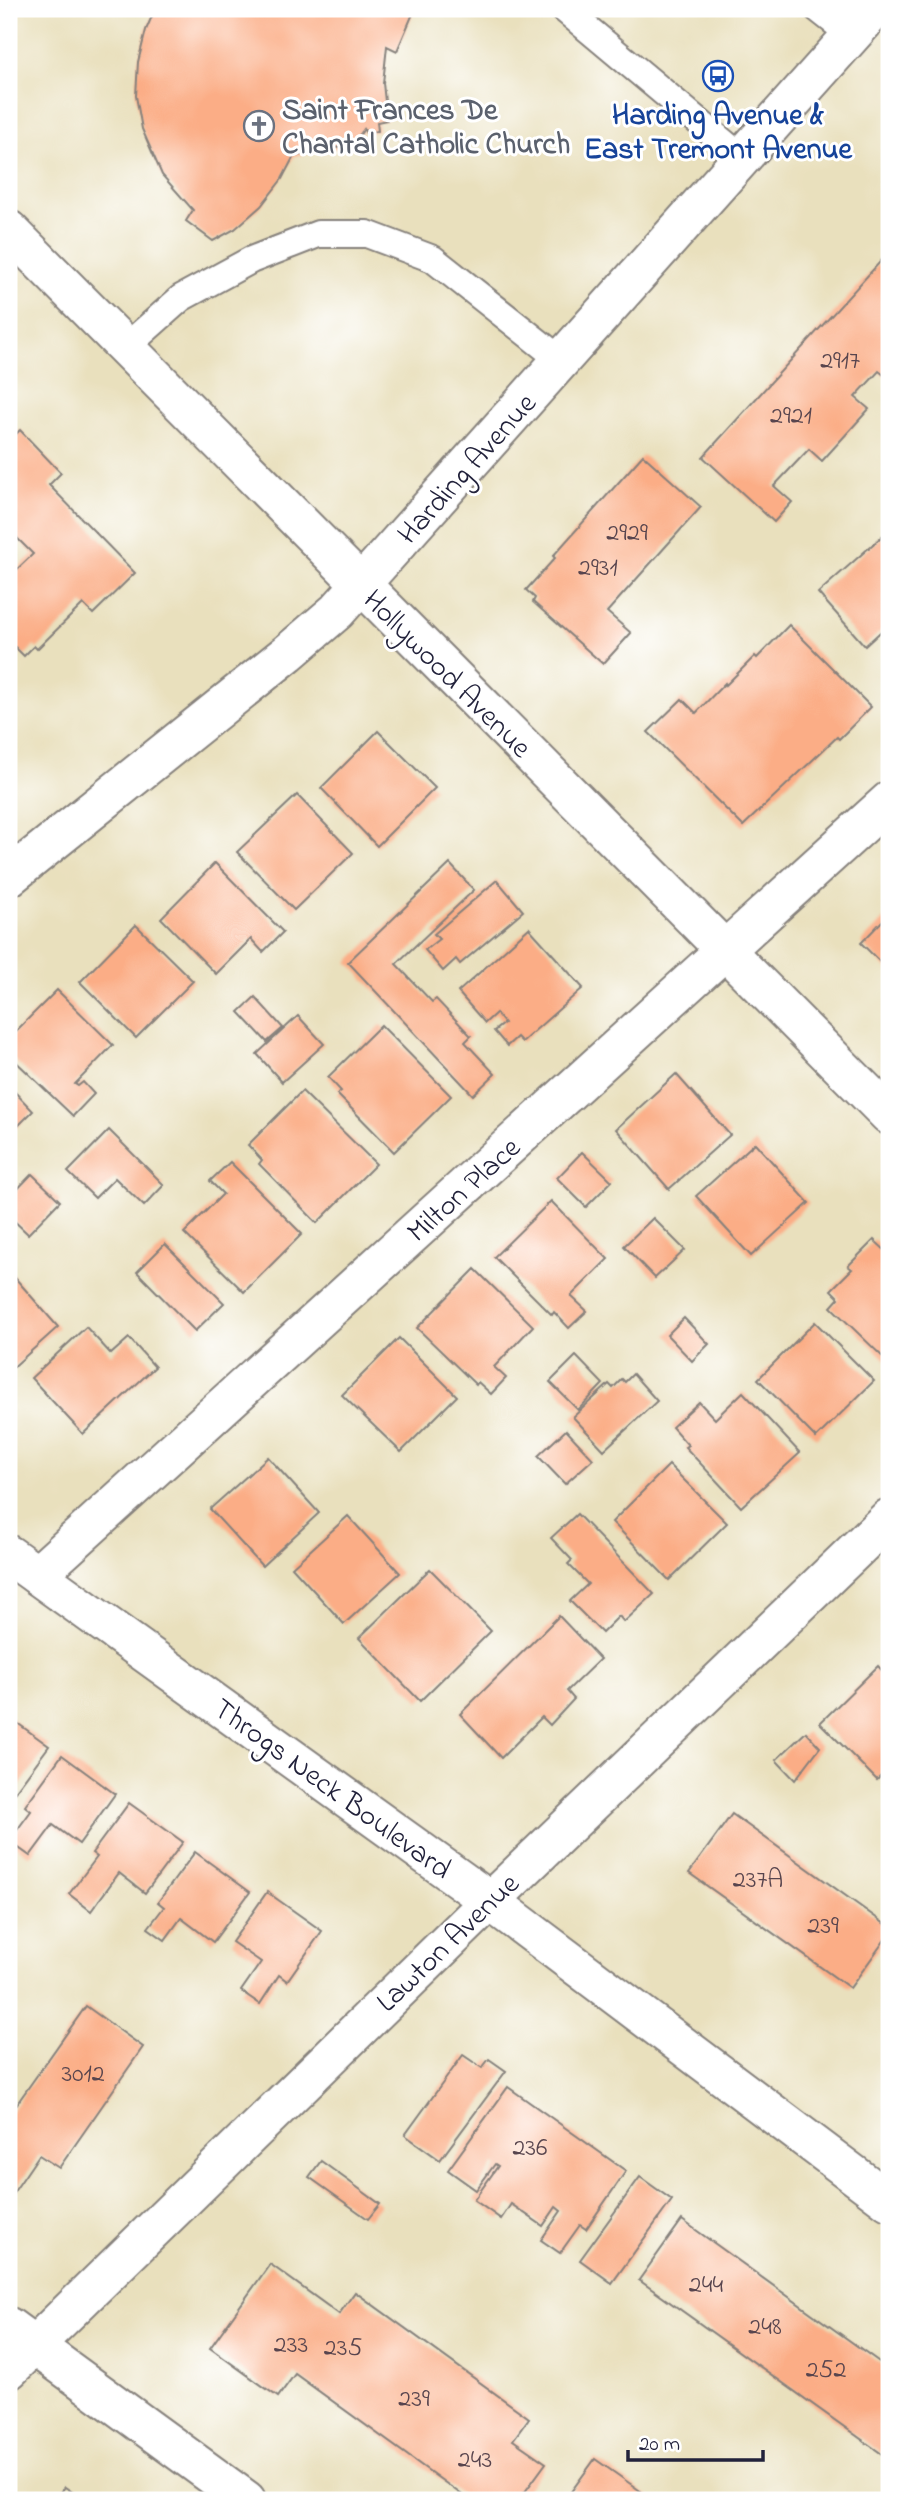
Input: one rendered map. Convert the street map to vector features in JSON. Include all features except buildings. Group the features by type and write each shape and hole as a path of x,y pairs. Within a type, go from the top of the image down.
{"street":[{"name":"Harding Avenue","path":"9,877 316,631 361,586 863,22"},
{"name":"Hollywood Avenue","path":"9,230 889,1115"},
{"name":"Milton Place","path":"23,1565 726,951 889,801"},
{"name":"Lawton Avenue","path":"17,2347 490,1901 889,1518"},
{"name":"Throgs Neck Boulevard","path":"23,1565 490,1901 889,2201"},
{"path":"17,2347 246,2500"}],"lane":[{"path":"564,9 742,158"},
{"path":"818,9 863,22"},
{"path":"125,347 181,298 251,260 318,234 367,234 433,259 562,361"}],"place":[{"name":"Harding Avenue & East Tremont Avenue","path":"718,76"},
{"name":"Saint Frances De Chantal Catholic Church","path":"259,126"}]}
